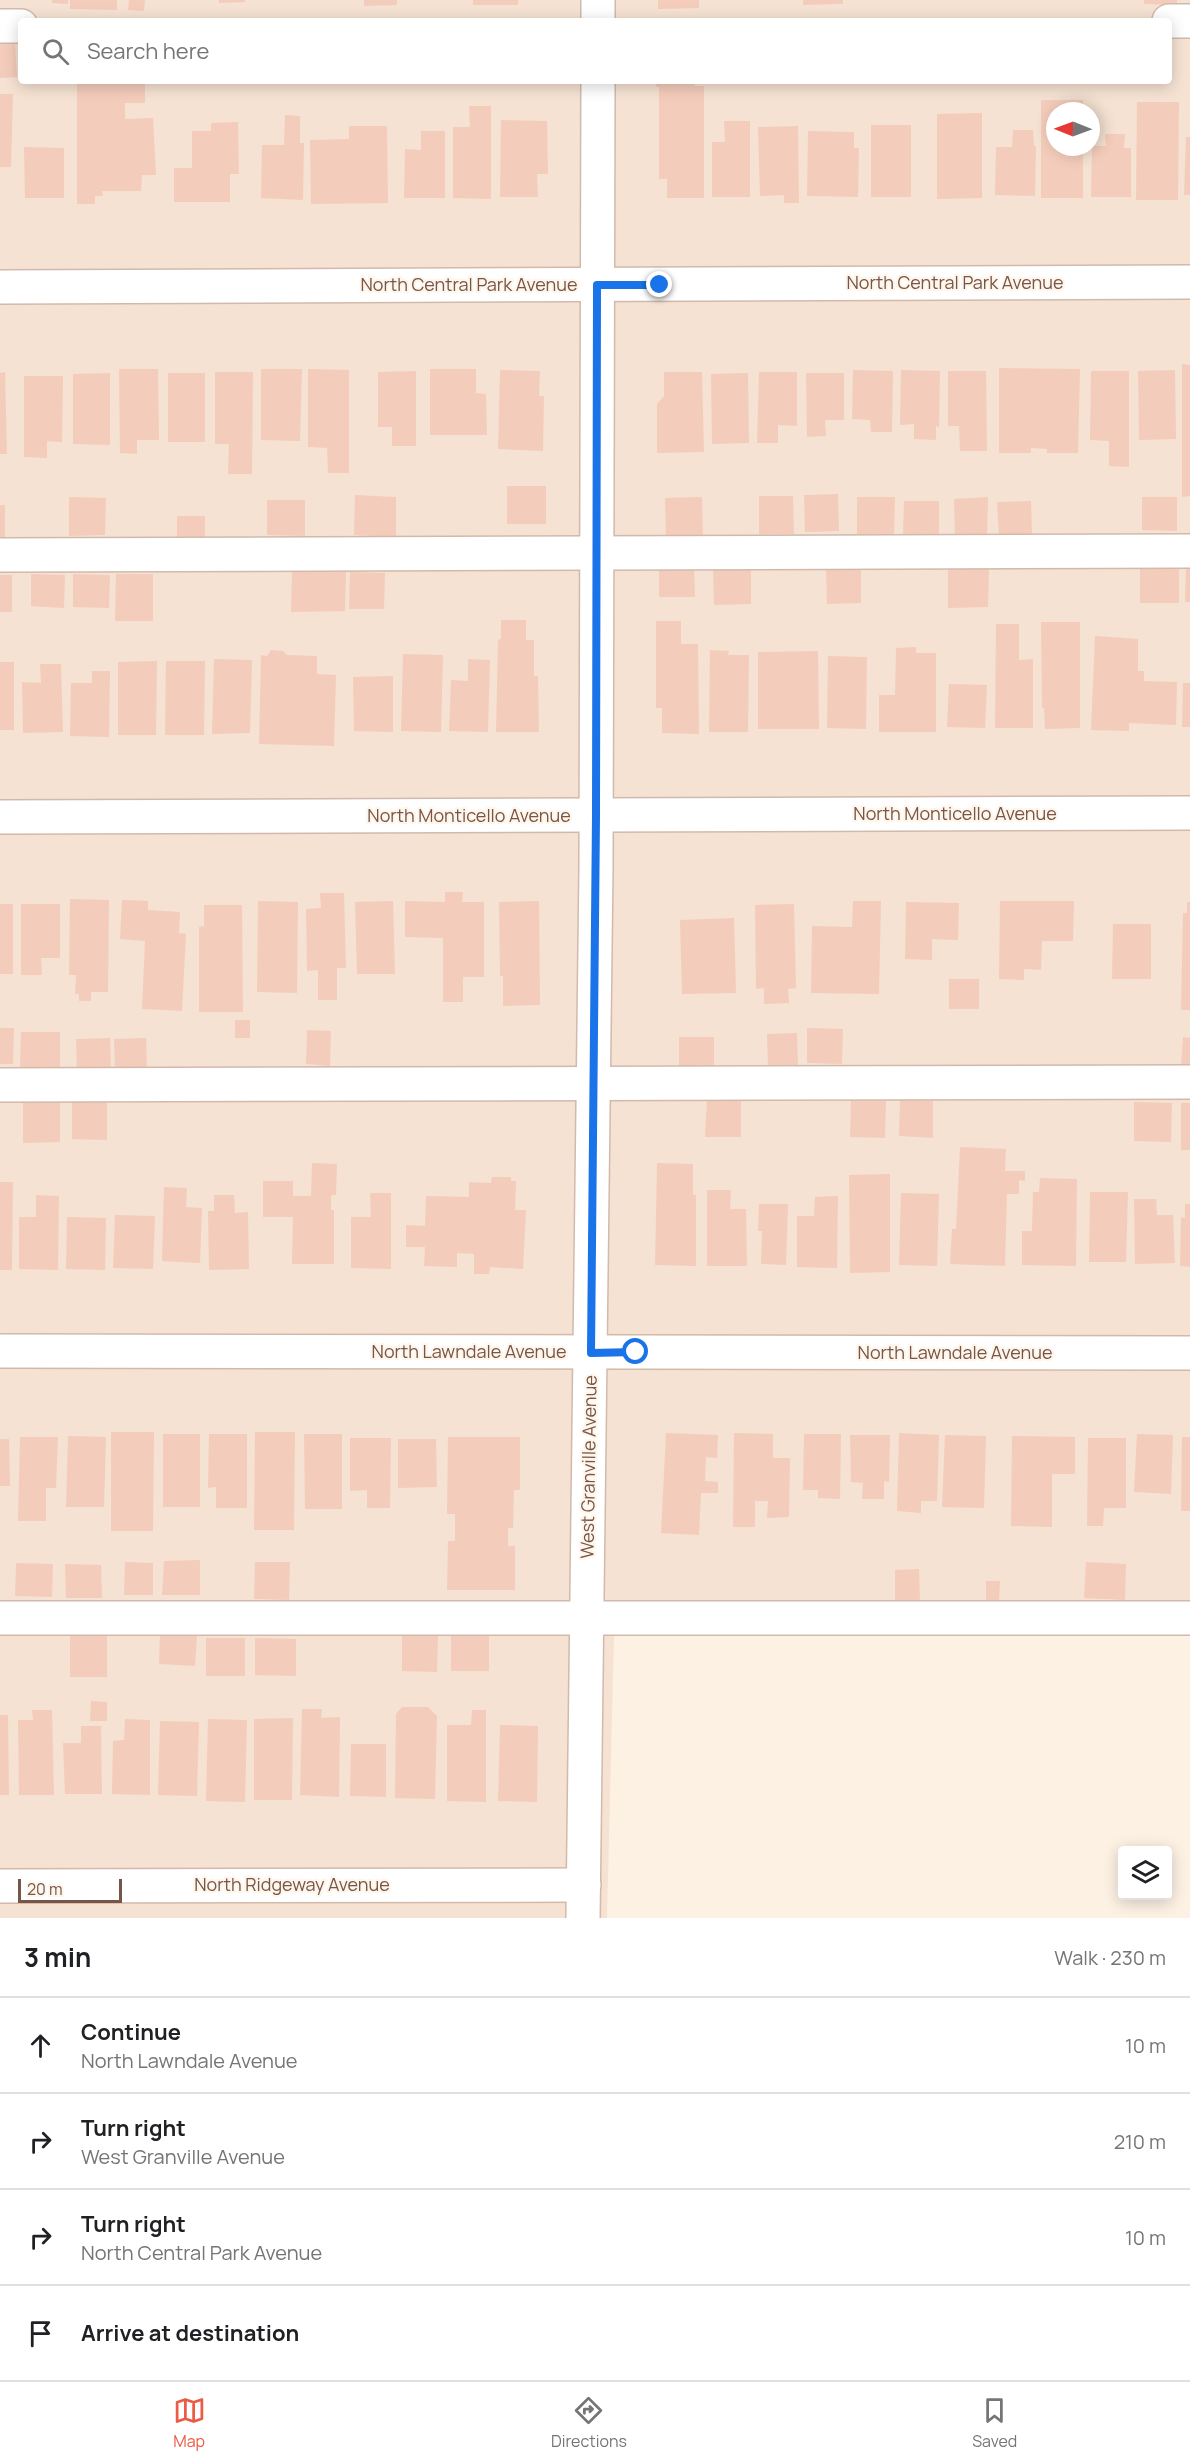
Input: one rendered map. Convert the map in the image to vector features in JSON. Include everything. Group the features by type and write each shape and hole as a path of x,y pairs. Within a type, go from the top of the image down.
{"street":[{"path":"598,0 598,18"},
{"path":"1172,21 1190,21"},
{"path":"0,26 18,26"},
{"name":"West Granville Avenue","path":"583,1918 594,1083 598,84"},
{"name":"North Central Park Avenue","path":"0,287 1190,282"},
{"path":"0,555 1190,551"},
{"name":"North Monticello Avenue","path":"0,817 1190,813"},
{"path":"0,1085 1190,1082"},
{"name":"North Lawndale Avenue","path":"0,1352 1190,1353"},
{"path":"0,1618 1190,1618"},
{"name":"North Ridgeway Avenue","path":"0,1886 584,1885"}],"shaded area":[{"path":"0,0 1190,0 1190,1636 614,1635 607,1918 0,1918"}],"building":[{"path":"52,0 68,0 68,4 52,3"},
{"path":"70,0 117,0 117,10 70,9"},
{"path":"129,0 145,0 144,11 128,10"},
{"path":"219,0 245,0 245,2 219,3"},
{"path":"364,0 397,0 397,5 364,6"},
{"path":"473,0 518,0 518,5 473,5"},
{"path":"658,0 699,0 699,8 658,9"},
{"path":"803,0 843,0 843,4 803,5"},
{"path":"1144,0 1177,0 1177,5 1144,4"},
{"path":"15,43 17,77 0,78 0,44"},
{"path":"77,84 145,84 145,103 125,103 125,119 153,118 156,175 142,175 141,191 102,191 103,196 95,196 95,204 77,204"},
{"path":"656,84 704,86 704,198 667,198 667,179 659,179 659,87 656,87"},
{"path":"0,94 13,94 11,167 0,167"},
{"path":"1041,100 1083,100 1083,102 1046,102 1046,156 1083,156 1083,198 1041,198"},
{"path":"1137,102 1179,102 1178,200 1136,200"},
{"path":"469,106 491,106 491,199 453,198 453,127 470,127"},
{"path":"982,113 982,198 937,199 937,114"},
{"path":"285,115 300,116 300,143 304,143 303,200 261,198 262,145 284,145"},
{"path":"501,120 547,121 548,174 537,174 538,197 500,197"},
{"path":"724,121 750,121 750,197 712,197 712,142 725,142"},
{"path":"238,122 239,174 230,174 230,202 174,202 174,168 192,168 192,131 211,131 211,123"},
{"path":"871,125 911,125 911,197 871,197"},
{"path":"349,126 387,126 388,203 311,204 310,140 349,139"},
{"path":"798,126 799,203 784,203 784,195 760,196 758,127"},
{"path":"1013,130 1033,130 1034,146 1036,146 1035,196 995,195 996,147 1012,147"},
{"path":"421,131 445,131 445,198 404,198 405,149 421,150"},
{"path":"808,131 854,132 854,148 859,148 858,197 807,196"},
{"path":"1105,134 1125,134 1124,148 1131,148 1131,197 1091,197 1092,156 1100,156 1100,146 1106,146"},
{"path":"1186,137 1190,137 1190,195 1184,195"},
{"path":"24,147 64,148 64,198 25,198"},
{"path":"1182,364 1190,365 1190,496 1182,497"},
{"path":"999,368 1080,369 1078,453 1047,453 1047,449 1031,448 1031,453 999,453"},
{"path":"119,369 158,369 159,440 137,440 137,454 120,453"},
{"path":"261,369 302,369 300,441 261,440"},
{"path":"308,369 349,370 349,473 328,473 327,448 308,447"},
{"path":"430,369 476,369 476,393 486,394 487,435 430,435"},
{"path":"500,370 540,371 539,396 544,396 543,451 498,449"},
{"path":"853,370 893,371 892,432 871,432 870,420 852,419"},
{"path":"901,370 940,371 939,427 936,426 936,440 914,439 914,424 900,425"},
{"path":"1175,370 1176,439 1139,440 1138,371"},
{"path":"416,371 416,446 392,446 392,427 378,427 378,372"},
{"path":"948,371 986,371 987,451 960,451 959,426 948,426"},
{"path":"1091,371 1129,371 1129,467 1109,466 1109,441 1090,440"},
{"path":"5,372 7,454 0,454 0,373"},
{"path":"215,372 253,372 252,474 228,474 229,444 215,444"},
{"path":"664,372 702,372 704,452 657,453 657,404 664,396"},
{"path":"759,372 797,372 797,426 778,425 778,443 757,443"},
{"path":"110,373 110,445 73,444 73,374"},
{"path":"168,373 205,373 205,442 168,442"},
{"path":"748,373 749,443 712,444 711,374"},
{"path":"806,373 844,373 844,420 825,420 826,436 807,437"},
{"path":"24,376 63,376 62,442 47,441 47,458 24,457"},
{"path":"507,486 546,486 546,524 507,524"},
{"path":"838,494 839,531 805,532 804,495"},
{"path":"355,495 396,497 396,537 354,535"},
{"path":"759,496 793,496 794,534 759,534"},
{"path":"69,497 106,498 105,535 69,536"},
{"path":"702,497 703,538 666,538 665,498"},
{"path":"857,497 895,497 894,535 857,534"},
{"path":"988,497 987,536 955,536 954,499"},
{"path":"1142,497 1177,497 1177,531 1142,530"},
{"path":"267,500 305,500 305,536 267,535"},
{"path":"904,501 939,501 939,537 903,536"},
{"path":"1031,501 1032,535 999,536 997,502"},
{"path":"0,505 5,505 5,538 0,538"},
{"path":"177,516 205,516 205,538 177,538"},
{"path":"659,565 694,565 695,597 659,597"},
{"path":"1140,566 1179,566 1179,603 1140,603"},
{"path":"861,567 861,603 827,604 826,569"},
{"path":"751,568 751,604 714,605 713,569"},
{"path":"948,568 989,569 988,607 948,608"},
{"path":"1186,569 1190,569 1190,602 1185,602"},
{"path":"292,572 346,572 345,611 291,612"},
{"path":"350,572 385,573 384,609 349,609"},
{"path":"31,574 65,575 64,608 31,606"},
{"path":"73,574 110,575 109,608 73,607"},
{"path":"116,574 153,574 153,621 115,621"},
{"path":"0,575 12,575 12,612 0,612"},
{"path":"501,620 526,620 526,640 534,640 534,676 538,676 539,732 496,732 498,640 501,639"},
{"path":"656,621 681,621 681,644 698,644 699,734 662,733 662,708 656,708"},
{"path":"1041,622 1080,622 1080,728 1045,729 1044,708 1042,708"},
{"path":"996,624 1019,624 1019,660 1033,659 1033,728 995,728"},
{"path":"1095,636 1138,639 1138,671 1144,671 1144,681 1177,682 1176,725 1129,723 1129,731 1091,730"},
{"path":"916,647 916,653 936,653 936,732 879,732 879,695 895,695 896,648"},
{"path":"271,650 283,651 287,655 317,656 317,674 336,675 334,746 259,744 261,655 267,656"},
{"path":"710,650 729,651 728,655 749,655 748,732 709,732"},
{"path":"818,651 819,729 758,729 758,652"},
{"path":"403,654 443,655 441,732 401,731"},
{"path":"828,656 867,657 866,729 827,728"},
{"path":"214,659 252,660 250,733 212,734"},
{"path":"468,659 490,660 488,732 449,731 451,680 468,681"},
{"path":"157,661 156,735 118,735 118,662"},
{"path":"166,661 205,661 204,735 165,735"},
{"path":"0,662 14,662 14,730 0,730"},
{"path":"40,664 61,664 63,732 23,733 22,682 41,683"},
{"path":"92,671 110,671 109,737 70,736 71,683 92,683"},
{"path":"393,676 393,732 354,731 353,677"},
{"path":"1183,683 1190,683 1190,727 1182,727"},
{"path":"949,684 987,685 985,728 947,727"},
{"path":"445,892 463,892 462,902 484,902 484,977 463,977 463,1002 443,1002 443,938 405,937 405,901 445,902"},
{"path":"320,893 344,893 346,968 337,968 337,1000 318,1000 318,970 307,971 306,909 321,908"},
{"path":"70,899 109,900 108,992 91,992 91,1001 79,1001 79,994 75,994 76,975 69,975"},
{"path":"122,900 148,901 148,910 180,912 179,933 186,934 182,1011 142,1009 145,941 120,939"},
{"path":"258,901 298,902 297,993 257,992"},
{"path":"393,901 395,974 357,974 355,902"},
{"path":"539,901 540,1005 503,1006 503,976 500,976 499,902"},
{"path":"853,901 881,901 879,994 811,993 812,926 852,927"},
{"path":"1000,901 1074,901 1073,941 1042,941 1041,970 1024,969 1024,980 999,979"},
{"path":"906,902 959,903 958,940 932,939 932,960 905,959"},
{"path":"1187,902 1190,902 1190,1010 1181,1010 1183,913 1187,913"},
{"path":"0,904 13,904 13,974 0,974"},
{"path":"21,904 60,904 60,958 41,958 42,975 21,975"},
{"path":"794,904 796,988 788,989 789,1003 764,1004 764,988 756,989 755,905"},
{"path":"204,905 242,905 243,1012 199,1012 199,927 204,926"},
{"path":"734,918 736,993 682,994 680,920"},
{"path":"1113,924 1151,924 1151,979 1112,979"},
{"path":"949,979 979,979 979,1009 949,1009"},
{"path":"235,1020 250,1020 250,1038 235,1038"},
{"path":"0,1028 14,1028 13,1064 0,1064"},
{"path":"807,1028 843,1029 842,1064 807,1063"},
{"path":"307,1030 331,1031 330,1066 306,1064"},
{"path":"21,1032 60,1032 60,1069 20,1069"},
{"path":"797,1033 798,1066 768,1066 767,1034"},
{"path":"679,1037 714,1037 714,1067 679,1067"},
{"path":"1183,1037 1190,1038 1190,1067 1181,1066"},
{"path":"110,1038 111,1069 77,1070 76,1039"},
{"path":"146,1038 147,1069 115,1069 114,1039"},
{"path":"72,1099 107,1100 107,1140 72,1139"},
{"path":"707,1099 741,1100 741,1137 705,1137"},
{"path":"60,1100 60,1142 23,1143 23,1101"},
{"path":"851,1100 886,1101 885,1138 850,1137"},
{"path":"900,1100 933,1101 933,1138 899,1136"},
{"path":"1134,1102 1172,1103 1171,1142 1134,1141"},
{"path":"1181,1103 1190,1103 1190,1150 1181,1150"},
{"path":"960,1147 1006,1149 1005,1171 1025,1171 1025,1181 1019,1180 1019,1194 1007,1194 1005,1266 950,1264 952,1229 956,1229"},
{"path":"312,1163 337,1164 336,1195 331,1195 331,1210 334,1210 334,1264 292,1264 293,1217 263,1217 263,1181 293,1181 293,1196 311,1196"},
{"path":"657,1163 693,1164 693,1195 696,1195 696,1266 655,1265"},
{"path":"890,1174 890,1272 850,1273 849,1175"},
{"path":"492,1177 511,1177 511,1181 516,1181 515,1210 526,1210 523,1269 490,1267 489,1274 474,1274 474,1254 457,1253 457,1267 424,1266 425,1247 406,1247 406,1225 425,1226 426,1196 469,1197 469,1182 491,1183"},
{"path":"1040,1178 1077,1179 1076,1266 1022,1265 1022,1231 1032,1231 1033,1192 1039,1192"},
{"path":"0,1182 13,1182 12,1270 0,1270"},
{"path":"164,1187 187,1188 186,1207 202,1208 200,1263 162,1261"},
{"path":"707,1190 731,1190 730,1209 746,1209 747,1266 707,1266"},
{"path":"1090,1192 1128,1192 1126,1262 1089,1262"},
{"path":"370,1193 391,1193 391,1269 351,1268 351,1217 371,1217"},
{"path":"901,1193 939,1194 937,1266 899,1265"},
{"path":"36,1195 59,1196 58,1270 19,1269 19,1217 36,1217"},
{"path":"214,1195 234,1195 235,1213 248,1212 249,1269 209,1270 208,1211 214,1211"},
{"path":"838,1196 837,1268 797,1267 797,1216 814,1216 815,1197"},
{"path":"1134,1199 1156,1199 1157,1215 1173,1215 1175,1263 1135,1264"},
{"path":"759,1204 788,1204 786,1265 761,1264 762,1231 758,1231"},
{"path":"1185,1204 1190,1204 1190,1267 1180,1266 1181,1217 1185,1218"},
{"path":"115,1215 155,1216 153,1269 113,1268"},
{"path":"67,1217 106,1218 105,1270 66,1269"},
{"path":"111,1432 154,1432 153,1531 111,1531"},
{"path":"255,1432 295,1432 294,1530 254,1530"},
{"path":"666,1433 718,1435 717,1458 706,1457 705,1481 718,1482 718,1493 701,1493 699,1535 661,1533"},
{"path":"734,1433 773,1434 773,1458 790,1458 789,1517 767,1518 768,1501 755,1501 755,1527 733,1527"},
{"path":"899,1433 939,1435 937,1501 921,1501 921,1513 897,1511"},
{"path":"163,1434 200,1434 200,1507 163,1507"},
{"path":"209,1434 247,1434 247,1508 216,1508 216,1487 208,1488"},
{"path":"304,1434 342,1434 342,1509 305,1509"},
{"path":"804,1434 841,1434 840,1499 818,1498 818,1490 803,1490"},
{"path":"1137,1434 1173,1435 1171,1494 1134,1492"},
{"path":"850,1435 890,1435 889,1482 884,1481 884,1499 862,1499 863,1483 851,1482"},
{"path":"945,1435 986,1436 984,1508 942,1507"},
{"path":"68,1436 106,1437 104,1507 66,1507"},
{"path":"1012,1436 1075,1437 1075,1474 1052,1474 1052,1527 1011,1526"},
{"path":"20,1437 58,1437 56,1488 46,1488 46,1521 18,1521"},
{"path":"448,1437 520,1437 520,1490 514,1490 513,1528 508,1528 508,1546 515,1546 515,1590 447,1590 448,1541 455,1541 455,1514 447,1514"},
{"path":"1182,1437 1190,1437 1190,1511 1181,1511"},
{"path":"350,1438 391,1438 390,1508 367,1508 367,1490 350,1491"},
{"path":"1088,1438 1126,1438 1126,1508 1104,1508 1103,1526 1087,1526"},
{"path":"0,1439 9,1439 10,1486 0,1486"},
{"path":"398,1439 436,1439 437,1487 398,1488"},
{"path":"200,1560 200,1595 162,1595 164,1561"},
{"path":"125,1562 153,1563 153,1595 124,1595"},
{"path":"255,1562 290,1562 289,1600 254,1599"},
{"path":"1086,1562 1126,1564 1125,1600 1084,1598"},
{"path":"16,1563 53,1564 52,1597 15,1596"},
{"path":"65,1564 101,1565 102,1598 66,1598"},
{"path":"919,1569 920,1600 895,1601 895,1570"},
{"path":"986,1581 1000,1581 999,1601 986,1600"},
{"path":"70,1634 107,1634 107,1677 70,1677"},
{"path":"160,1634 197,1635 195,1666 159,1664"},
{"path":"451,1634 489,1634 489,1671 451,1671"},
{"path":"402,1635 438,1635 437,1672 402,1671"},
{"path":"206,1638 245,1638 245,1676 206,1676"},
{"path":"255,1638 296,1639 296,1676 255,1675"},
{"path":"91,1701 107,1702 107,1721 90,1721"},
{"path":"402,1707 428,1707 437,1716 435,1799 395,1798 396,1714"},
{"path":"302,1709 322,1709 321,1718 340,1717 339,1797 300,1795"},
{"path":"32,1710 52,1710 54,1795 19,1795 18,1720 33,1720"},
{"path":"472,1710 486,1710 486,1802 447,1801 447,1725 471,1725"},
{"path":"0,1715 8,1715 9,1795 0,1795"},
{"path":"293,1718 292,1800 254,1800 254,1719"},
{"path":"125,1719 150,1720 150,1795 112,1794 113,1741 124,1740"},
{"path":"208,1719 247,1720 245,1802 206,1801"},
{"path":"160,1721 199,1722 197,1796 158,1795"},
{"path":"500,1725 538,1726 537,1802 498,1801"},
{"path":"81,1726 101,1726 102,1794 65,1794 63,1743 81,1743"},
{"path":"351,1744 386,1744 386,1797 350,1796"}],"route":[{"path":"636,1352 591,1353 596,815 597,285 660,285"}]}
